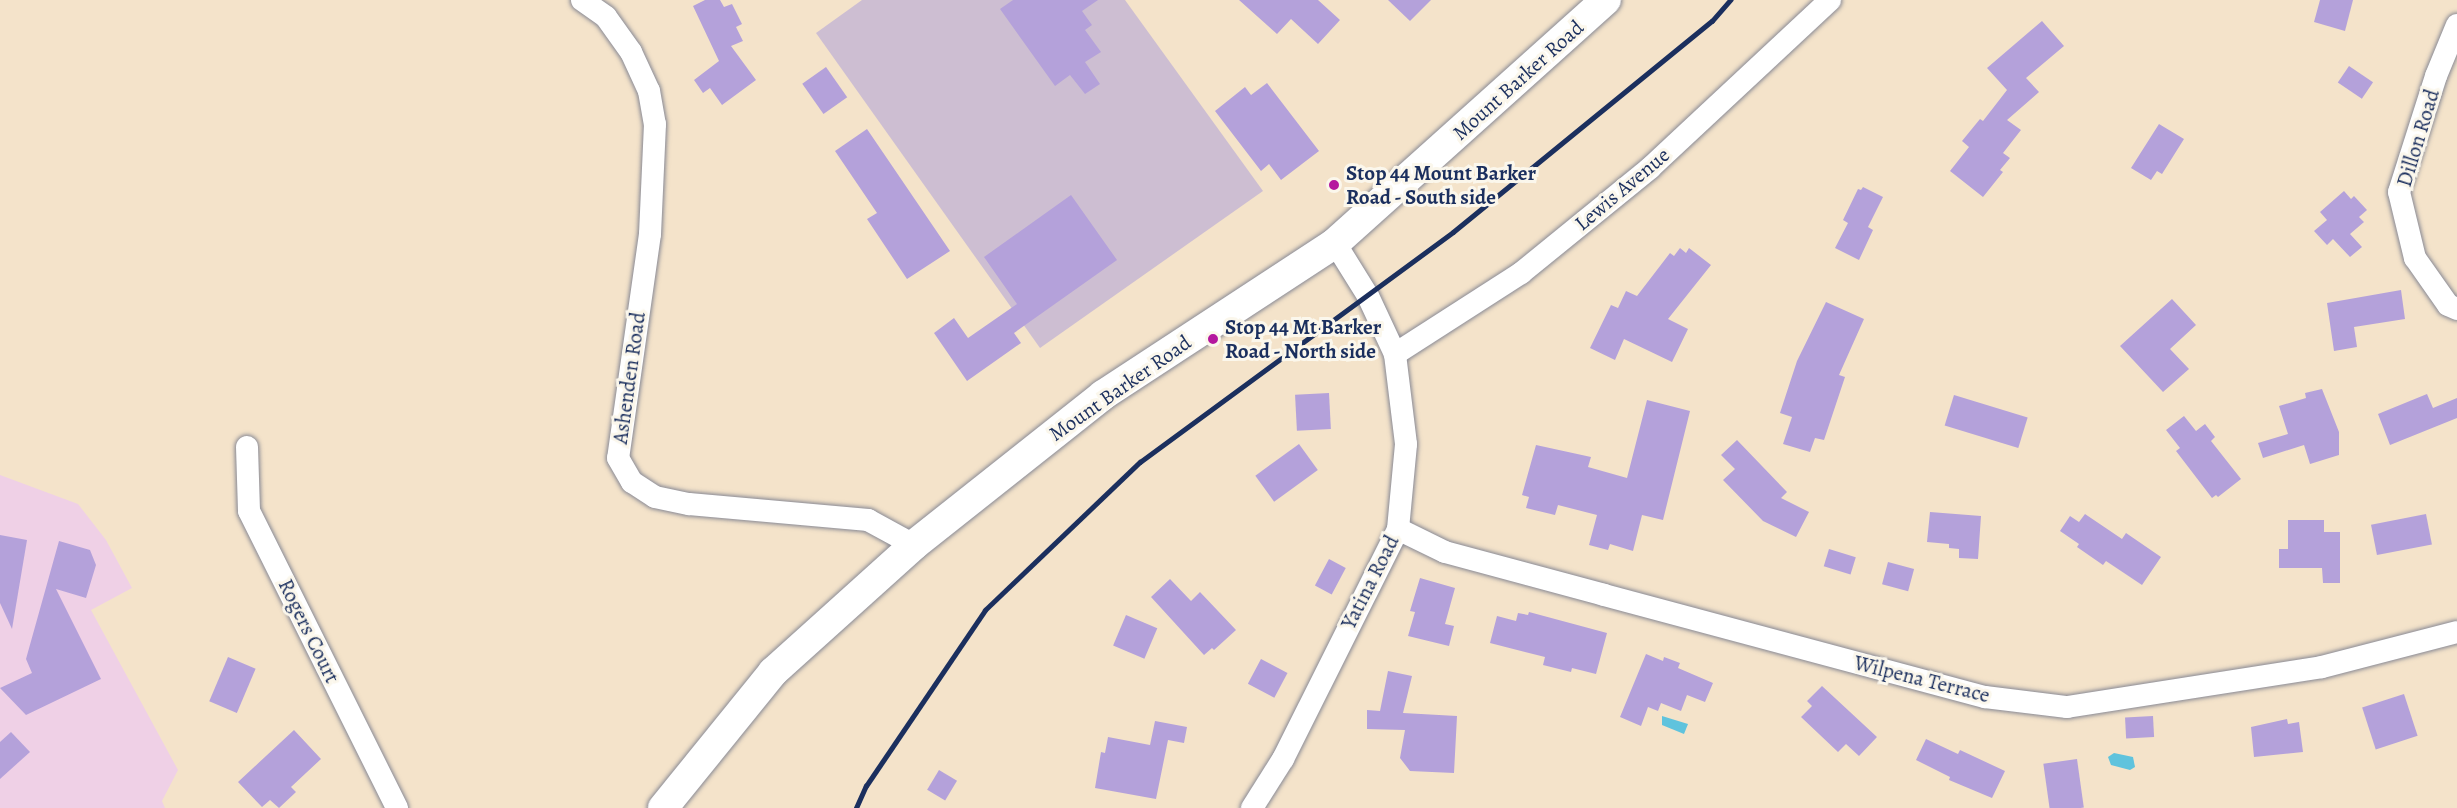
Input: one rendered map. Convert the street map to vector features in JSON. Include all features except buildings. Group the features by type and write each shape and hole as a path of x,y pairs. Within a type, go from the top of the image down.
{"main road":[{"name":"Mount Barker Road","path":"663,808 773,672 914,545 1103,395 1335,243 1606,0"}],"street":[{"name":"Ashenden Road","path":"582,0 606,18 631,52 649,91 655,124 650,234 618,458 632,482 655,497 689,504 868,520 914,545"},
{"name":"Lewis Avenue","path":"1395,354 1521,273 1641,176 1830,0"},
{"name":"Dillon Road","path":"2457,25 2436,76 2399,192 2415,258 2448,305 2457,309"},
{"name":"Yatina Road","path":"1252,808 1283,759 1398,529 1406,444 1395,354 1368,296 1335,243"},
{"name":"Rogers Court","path":"247,447 249,511 396,808"},
{"name":"Wilpena Terrace","path":"1398,529 1445,552 1604,596 1985,697 2067,707 2322,667 2457,632"}],"shaded area":[{"path":"862,0 1125,0 1263,191 1040,348 816,33"},
{"path":"0,475 78,504 106,540 132,588 91,610 178,770 162,801 165,808 0,808"}],"water":[{"path":"1662,716 1688,724 1684,734 1662,725"},
{"path":"2114,753 2133,757 2135,767 2130,770 2111,765 2108,757"}],"railway":[{"path":"856,808 866,786 985,610 1140,462 1453,232 1712,21 1730,0"}],"place":[{"name":"Stop 44 Mount Barker Road - South side","path":"1334,185"},
{"name":"Stop 44 Mt Barker Road - North side","path":"1213,339"}]}
